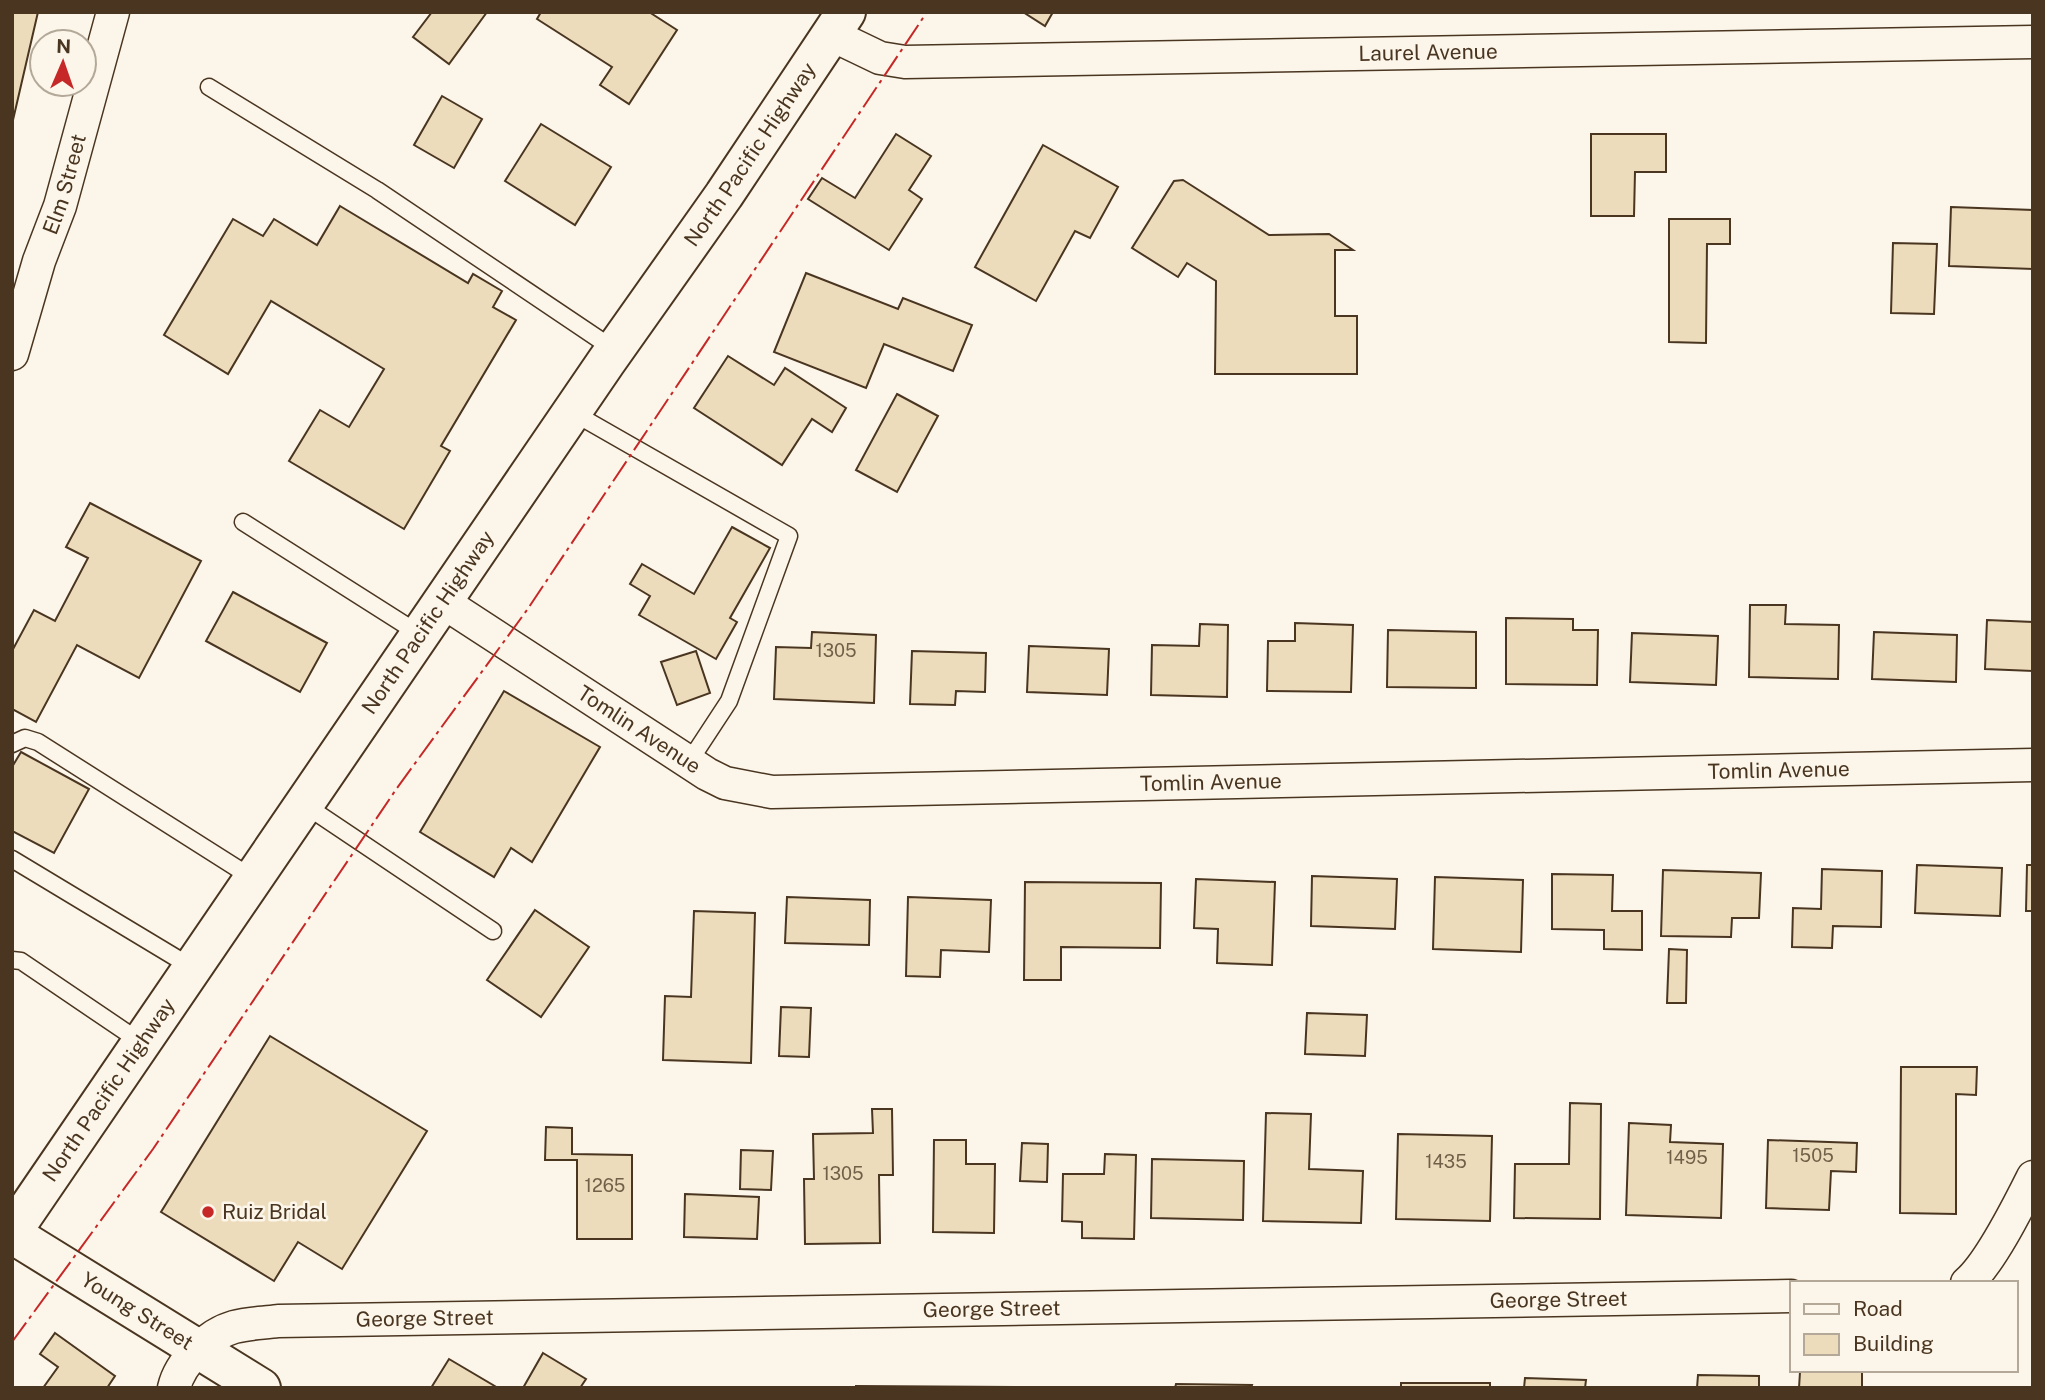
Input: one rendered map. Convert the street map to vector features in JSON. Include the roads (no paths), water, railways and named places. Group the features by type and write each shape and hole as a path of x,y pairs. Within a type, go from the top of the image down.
{"main road":[{"name":"North Pacific Highway","path":"12,1233 572,412 724,195 838,23"},
{"name":"Young Street","path":"12,1233 261,1388"}],"street":[{"name":"Elm Street","path":"12,354 39,261 60,206 113,12"},
{"name":"Laurel Avenue","path":"838,23 880,58 905,62 2033,42"},
{"name":"Tomlin Avenue","path":"443,603 725,783 772,792 2033,765"},
{"path":"1969,1281 1982,1266 2033,1177"},
{"name":"George Street","path":"198,1349 230,1328 278,1321 1790,1296"},
{"path":"174,1388 180,1369 198,1349"}],"lane":[{"path":"209,87 377,190 615,350"},
{"path":"572,412 789,537 729,701 689,762"},
{"path":"243,522 421,635"},
{"path":"12,744 25,738 38,741 254,879"},
{"path":"304,805 492,931"},
{"path":"12,859 193,968"},
{"path":"12,960 21,961 142,1043"}],"place":[{"name":"Ruiz Bridal","path":"208,1212"}]}
